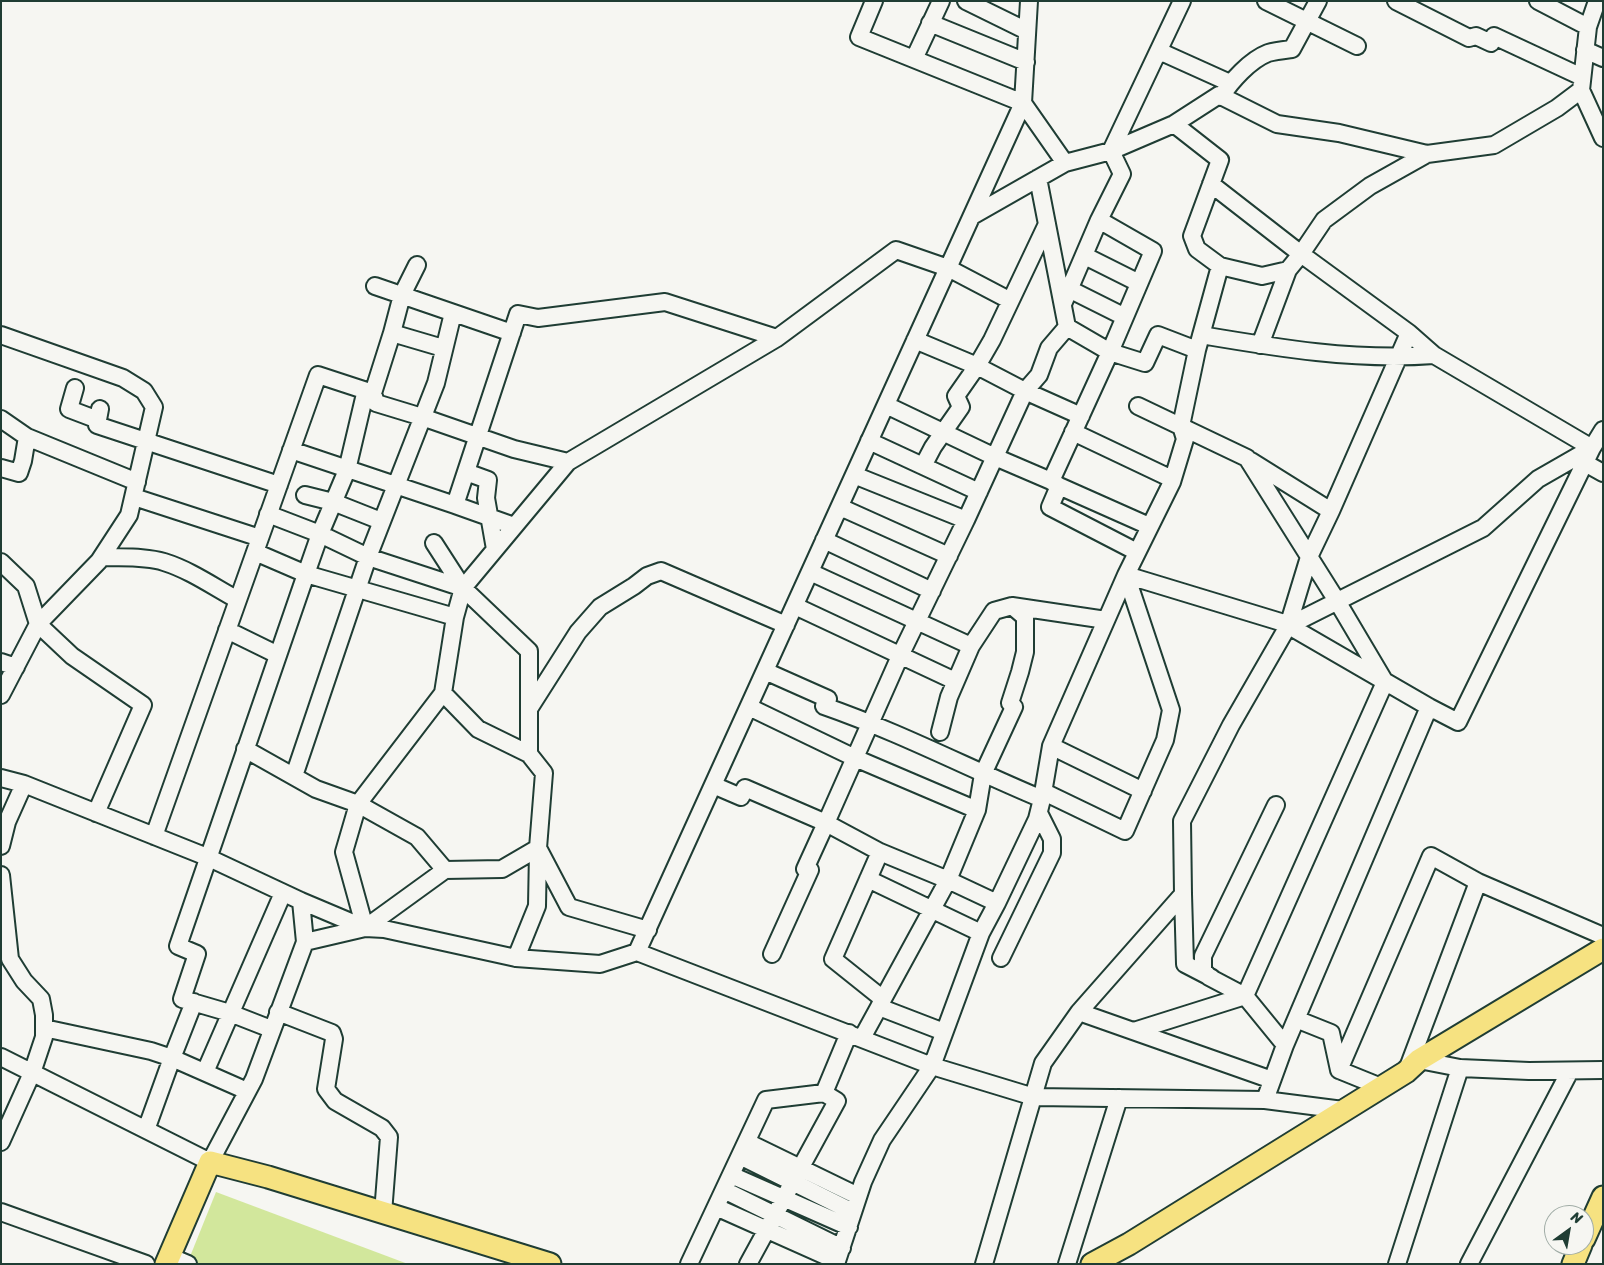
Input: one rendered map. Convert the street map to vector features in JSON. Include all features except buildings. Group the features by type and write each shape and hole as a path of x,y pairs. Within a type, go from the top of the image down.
{"main road":[{"path":"1092,1264 1129,1244 1412,1066 1603,949"},
{"path":"174,1261 210,1162 550,1264"},
{"path":"1594,1217 1603,1197"}],"street":[{"path":"874,1 860,37 1024,103 1065,163"},
{"path":"914,59 940,1"},
{"path":"966,1 1028,31"},
{"path":"637,952 1024,103 1029,1"},
{"path":"1111,151 1182,1"},
{"path":"1266,1 1357,46"},
{"path":"1222,97 1230,83 1250,65 1268,54 1292,49 1318,1"},
{"path":"1396,1 1469,38 1476,36 1490,43 1494,36 1582,83"},
{"path":"1538,1 1588,27"},
{"path":"1597,1 1588,27 1582,83 1603,138"},
{"path":"930,23 1026,62"},
{"path":"1585,50 1603,58"},
{"path":"1159,51 1230,83"},
{"path":"972,216 1065,163 1111,151 1174,124 1219,96 1277,124 1339,133 1427,154 1494,145 1557,108 1582,83"},
{"path":"1174,124 1220,160 1192,236 1197,250 1220,266 1262,276 1288,270"},
{"path":"1066,297 1099,220 1122,174 1111,151"},
{"path":"1260,345 1288,270 1324,220 1370,186 1427,154"},
{"path":"772,954 810,870 805,869 900,656 966,520 1024,391 1039,375 1049,348 1067,327 1066,297 1047,224 1038,178"},
{"path":"1211,184 1301,254 1409,333 1434,355 1589,456 1603,473"},
{"path":"1099,220 1153,251 1110,352 1073,432 1055,483 1050,507 1137,552"},
{"path":"923,466 933,447 961,407 956,396 992,340 1047,224"},
{"path":"365,928 344,852 358,804 443,693 463,588 568,462 777,338 896,250 948,268 1010,300"},
{"path":"1085,256 1139,283"},
{"path":"417,265 402,295 373,393 376,403 514,449 568,462"},
{"path":"838,1258 863,1182 882,1140 932,1066 981,933 997,903 1042,801 1051,746 1126,575 1172,479 1185,439 1181,426 1199,343 1220,266"},
{"path":"375,286 512,333"},
{"path":"1066,297 1125,317"},
{"path":"455,505 518,314 538,318 665,302 777,338"},
{"path":"294,776 381,521 436,383 453,313"},
{"path":"1067,327 1110,352 1145,363 1158,335 1199,343 1260,345 1312,353 1398,358 1434,355"},
{"path":"392,333 443,348"},
{"path":"1285,1045 1245,996 1185,964 1182,821 1231,725 1288,626 1309,557 1409,333"},
{"path":"1,335 124,378 144,391 154,407 129,515 102,557 38,624 8,665 1,695"},
{"path":"915,340 977,366 1024,391 1080,416"},
{"path":"154,836 318,376 373,393"},
{"path":"75,388 69,409 99,414 97,425 279,485"},
{"path":"271,1029 230,1013 182,999 196,954 178,946 207,857 320,534 347,470 364,398 373,393"},
{"path":"886,405 995,457 1149,526"},
{"path":"1138,406 1247,458 1331,511"},
{"path":"1,419 27,437 257,545 306,574 456,617"},
{"path":"1126,575 1288,626 1458,722 1603,430"},
{"path":"1073,432 1172,479"},
{"path":"1,468 19,474 27,437"},
{"path":"869,441 979,492"},
{"path":"291,450 514,526"},
{"path":"1288,626 1483,528 1538,479 1589,456"},
{"path":"1247,458 1337,601 1385,682"},
{"path":"466,472 488,480 486,498 495,549"},
{"path":"854,475 966,520"},
{"path":"305,495 333,502 381,521"},
{"path":"840,506 948,556"},
{"path":"268,514 320,534 368,557 463,588"},
{"path":"824,540 932,591"},
{"path":"434,543 463,588 529,651 529,754"},
{"path":"102,557 164,562 182,569 238,600"},
{"path":"1,562 26,586 38,624 72,656 143,705 96,813"},
{"path":"529,709 578,632 600,607 647,576 662,571 786,625"},
{"path":"810,572 970,646"},
{"path":"765,671 828,699 824,706 871,722 1042,801 1125,832 1165,740 1170,710 1126,575"},
{"path":"795,606 955,681"},
{"path":"940,732 949,697 970,646 994,611 1012,606 1106,620"},
{"path":"824,1093 856,1035 881,1003 948,880 977,810 983,774 1014,707 1010,702 1025,652 1025,617 1012,606"},
{"path":"227,630 278,655"},
{"path":"1134,1031 1245,996 1385,682"},
{"path":"443,693 478,729 529,754 544,773 538,848 537,906 516,958"},
{"path":"749,707 855,758 977,810"},
{"path":"1265,1100 1285,1045 1429,707"},
{"path":"1051,746 1143,791"},
{"path":"245,749 316,789 358,804 417,837 445,870"},
{"path":"1,778 24,784 207,857 283,893 365,928"},
{"path":"1,846 4,826 24,784"},
{"path":"713,785 741,797 746,788 826,823 880,852 948,880 997,903"},
{"path":"1001,958 1052,853 1052,840 1042,801"},
{"path":"1245,996 1209,977 1203,970 1203,956 1276,805"},
{"path":"365,928 445,870 502,869 538,848"},
{"path":"538,848 569,907 648,930"},
{"path":"880,852 833,959 881,1003 944,1032"},
{"path":"1340,1070 1431,856 1478,882 1603,936"},
{"path":"1,876 10,959 24,981 41,999 44,1016 44,1037 32,1073 1,1142"},
{"path":"868,879 981,933"},
{"path":"1478,882 1412,1066 1529,1071 1603,1070"},
{"path":"205,1072 283,893"},
{"path":"984,1264 1043,1063 1079,1012 1183,894"},
{"path":"1,1057 210,1162 254,1080 271,1029 305,942 301,901"},
{"path":"305,942 365,928 384,929 516,958 600,964 637,952 856,1035 932,1066 1034,1097 1265,1100 1343,1110"},
{"path":"1,970 24,981"},
{"path":"146,1130 194,1002"},
{"path":"278,1012 334,1035 326,1089 335,1101 382,1128 389,1138 383,1213"},
{"path":"1079,1012 1272,1080"},
{"path":"1296,1020 1331,1033 1340,1070"},
{"path":"44,1028 151,1051 172,1058 247,1091"},
{"path":"1397,1264 1460,1068"},
{"path":"1340,1070 1381,1087"},
{"path":"1469,1264 1570,1071"},
{"path":"689,1264 766,1100 824,1093 836,1101 748,1264"},
{"path":"1067,1264 1119,1098"},
{"path":"743,1149 800,1167 858,1196"},
{"path":"743,1149 851,1219"},
{"path":"731,1175 784,1199 851,1219"},
{"path":"724,1190 775,1214 838,1258"},
{"path":"716,1207 766,1231 838,1258"},
{"path":"1,1212 146,1264"}],"green space":[{"path":"216,1192 408,1264 187,1264"}]}
